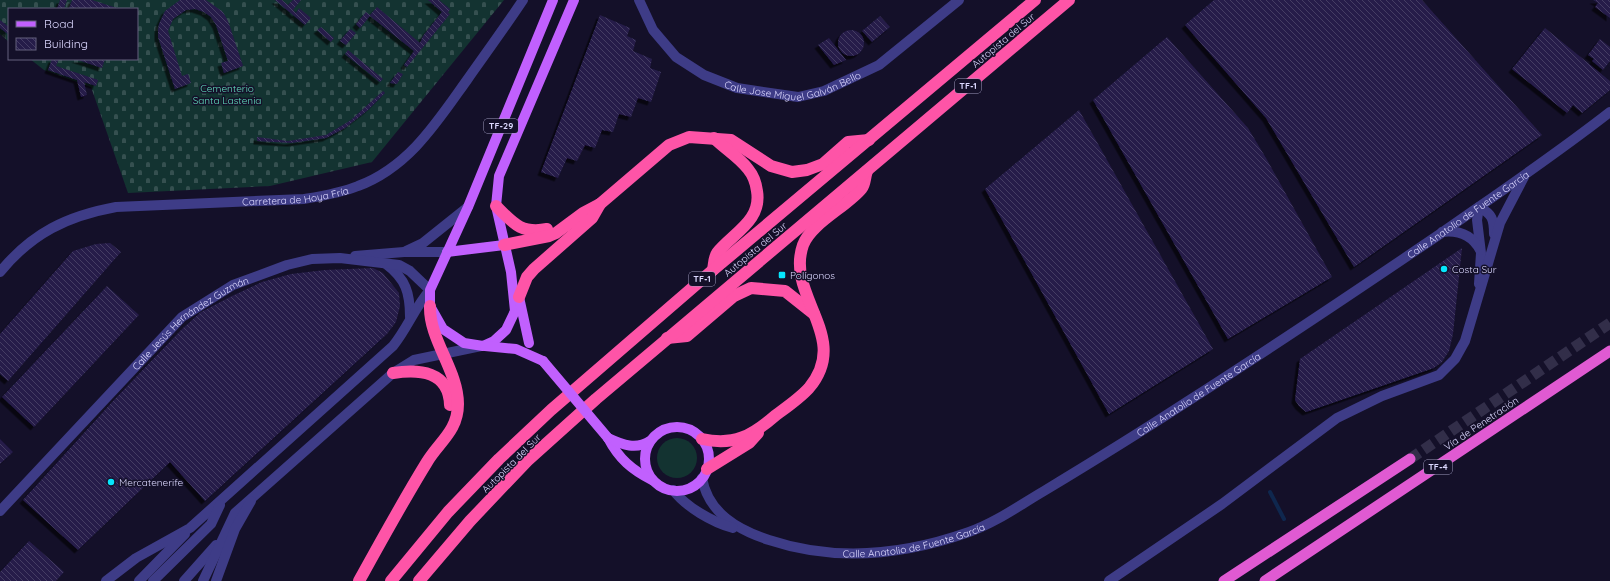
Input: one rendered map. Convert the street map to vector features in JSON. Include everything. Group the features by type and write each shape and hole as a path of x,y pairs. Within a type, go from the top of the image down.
{"highway":[{"name":"Autopista del Sur","path":"391,581 448,512 499,459 551,410 713,270 1035,0"},
{"name":"Autopista del Sur","path":"419,581 470,521 527,461 596,399 1069,0"},
{"path":"504,245 549,236 556,233 564,226 600,204 669,145 689,136 731,140 771,166 792,172 807,170 823,164 848,142 869,140"},
{"path":"713,270 716,254 745,227 756,210 758,196 756,185 748,168 714,138"},
{"path":"705,474 750,443 762,427 809,388 821,368 824,347 821,328 814,314 799,271 803,244 818,226 863,188 866,171"},
{"path":"519,297 527,277 534,269 592,218 600,204"},
{"path":"496,206 514,224 523,229 534,232 564,226"},
{"path":"668,338 687,336 734,296 751,288 785,291 814,314"},
{"path":"430,306 430,317 455,385 458,410 454,423 447,437 441,446 433,452"},
{"name":"Vía de Penetración","path":"1267,580 1610,351"},
{"path":"360,581 433,452 450,412 450,396 447,389 437,378 422,372 411,370 393,373"},
{"path":"702,439 719,443 732,441 762,427"},
{"name":"TF-4","path":"1224,581 1410,459"}],"main road":[{"name":"TF-29","path":"483,346 464,343 443,329 430,306 430,290 468,207 553,0"},
{"name":"TF-29","path":"515,311 511,272 496,206 500,176 574,0"},
{"path":"447,252 504,245"},
{"path":"511,272 516,283 529,343"},
{"path":"515,311 529,343 608,438 615,452 635,471 654,480"},
{"path":"483,346 494,341 506,330 515,311"},
{"path":"483,346 516,349 544,361"},
{"path":"608,438 625,445 643,446 666,429 676,427 690,430 702,439 707,448 709,458 705,474 694,486 684,490 673,490 662,487 654,480 648,471 645,460 646,450 650,441"}],"street":[{"name":"Carretera de Hoya Fría","path":"0,272 22,248 41,234 64,221 88,212 116,207 304,199 330,194 358,186 380,174 405,157 428,135 523,0"},
{"name":"Calle Jose Miguel Galván Bello","path":"640,0 653,30 676,57 704,75 737,88 798,97 824,91 879,65 959,0"},
{"name":"Calle Anatolio de Fuente García","path":"673,490 680,499 725,526 744,530 783,545 832,554 880,552 938,542 972,531 998,518 1123,443 1354,292 1526,174 1610,112"},
{"path":"1109,581 1216,508 1337,418 1382,396 1430,379 1447,369 1460,351 1465,341 1478,290 1487,268 1494,238 1500,223 1526,174"},
{"path":"404,252 423,243 468,207"},
{"path":"1478,290 1481,252 1477,220 1478,207 1488,212 1493,220 1494,238"},
{"path":"1442,232 1452,231 1462,233 1472,238 1481,252"},
{"path":"340,258 404,252 447,252"},
{"name":"Calle Jesús Hernández Guzmán","path":"0,511 182,317 233,285 280,267 312,259 340,258 399,266 410,271 430,290"},
{"path":"384,263 396,272 407,289 410,300 410,318"},
{"path":"139,581 190,528 222,501 393,346 420,301 430,290"},
{"path":"204,581 235,513 252,500 393,373 414,360 442,353 483,346"},
{"name":"Calle Anatolio de Fuente García","path":"705,474 704,490 713,505 723,517 744,530"},
{"path":"216,581 235,529 252,500"},
{"path":"153,581 211,524 222,501"},
{"path":"106,581 136,558 190,528"},
{"path":"184,581 223,537"}],"green space":[{"name":"Cementerio Santa Lastenia","path":"0,0 504,0 372,162 270,186 128,193 91,87 44,70 31,60 138,60 138,8 8,8 8,41 0,34"},
{"path":"677,438 685,440 691,444 695,450 697,458 695,466 691,472 685,476 677,478 669,476 663,472 659,466 657,458 659,450 663,444 669,440"}],"building":[{"path":"60,0 67,0 64,8 57,8"},
{"path":"72,0 92,0 117,8 76,7 69,8"},
{"path":"180,0 206,0 223,12 228,21 243,66 224,73 221,63 228,61 216,25 211,17 204,12 195,9 186,10 173,19 168,31 182,76 188,74 191,83 175,89 158,37 158,30 165,11"},
{"path":"275,0 282,0 288,5 293,0 301,0 293,10 296,13 299,8 311,18 305,25"},
{"path":"428,0 439,0 450,9 448,13 450,14 407,67 404,65 414,51 370,16 360,28 356,24 366,12 370,15 377,7 420,43 423,36 442,12"},
{"path":"1214,0 1422,0 1542,135 1354,267 1266,118 1185,25"},
{"path":"1593,0 1610,0 1610,18 1595,7 1598,3"},
{"path":"600,15 630,28 627,36 636,40 633,51 652,59 650,68 661,72 651,102 638,98 631,117 619,114 613,132 602,130 595,148 585,145 577,161 567,158 558,178 541,172"},
{"path":"880,16 890,27 872,42 862,31"},
{"path":"0,20 8,26 8,34 0,28"},
{"path":"321,27 334,38 331,42 317,30"},
{"path":"1545,28 1610,81 1610,90 1582,113 1573,105 1567,113 1512,69"},
{"path":"350,29 356,33 346,45 340,41"},
{"path":"851,30 860,34 864,43 860,52 851,56 842,52 838,43 842,34"},
{"path":"1167,37 1248,128 1332,277 1228,339 1093,100"},
{"path":"829,38 846,60 834,65 818,45"},
{"path":"1600,39 1610,47 1610,61 1603,70 1592,61 1594,59 1588,55"},
{"path":"348,50 383,79 380,82 345,54"},
{"path":"52,60 59,60 56,66 98,80 96,86 84,82 87,95 81,97 77,80 48,70"},
{"path":"78,60 105,60 102,68"},
{"path":"398,72 403,74 397,84 390,83"},
{"path":"383,91 385,93 368,110 345,128 326,138 291,143 257,141 257,137 288,141 326,135 351,120"},
{"path":"1079,110 1213,349 1109,414 985,189"},
{"path":"110,243 121,252 8,381 0,374 0,334 73,251 96,244"},
{"path":"1462,248 1453,334 1449,351 1442,362 1434,368 1306,412 1299,406 1295,400 1300,359"},
{"path":"373,268 383,273 399,293 400,306 396,322 387,334 205,501 170,462 78,550 23,500 114,400 182,329 201,312 262,282 291,274 325,270"},
{"path":"107,286 139,315 34,427 2,397"},
{"path":"0,439 13,452 0,464"},
{"path":"29,541 64,572 56,581 0,581 0,572"}],"waterway":[{"path":"1270,492 1284,519"}],"tunnel":[{"path":"1410,459 1610,323"}],"place":[{"name":"Costa Sur","path":"1444,269"},
{"name":"Polígonos","path":"782,275"},
{"name":"Mercatenerife","path":"111,482"}]}
